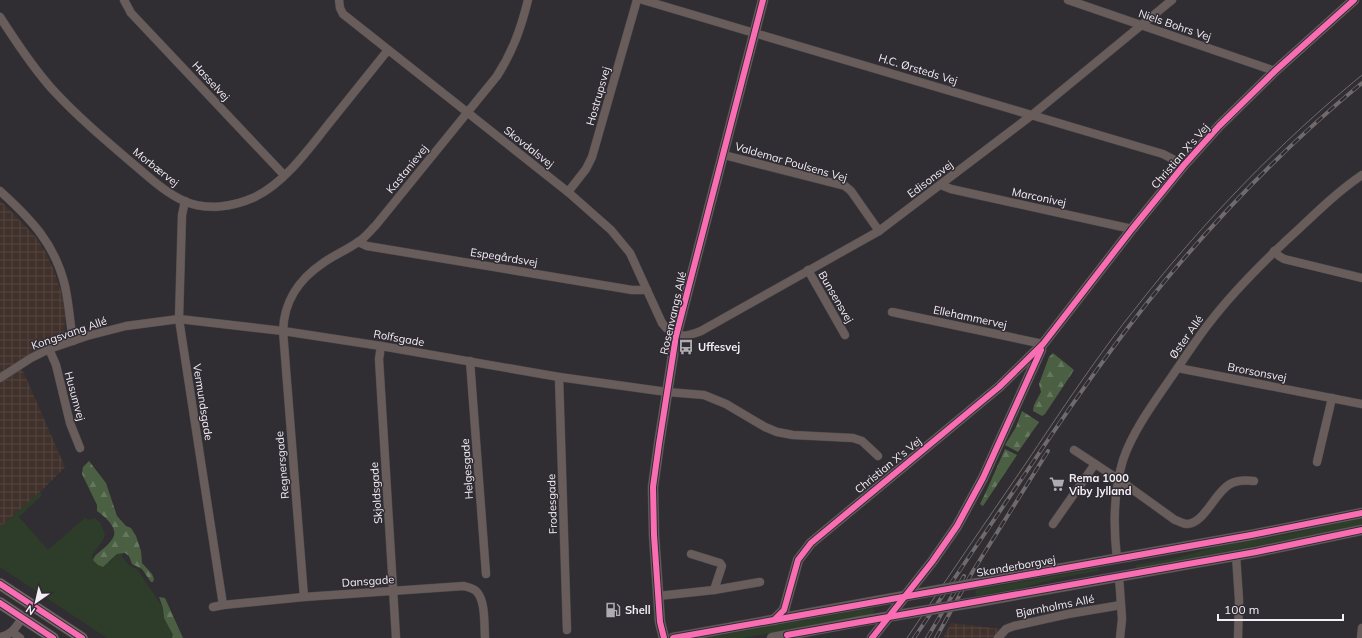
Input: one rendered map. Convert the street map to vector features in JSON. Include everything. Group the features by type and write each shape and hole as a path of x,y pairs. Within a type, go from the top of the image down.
{"main road":[{"path":"0,584 82,638"},
{"path":"0,603 53,638"}],"street":[{"name":"Hasselvej","path":"124,0 132,13 284,175"},
{"name":"Skovdalsvej","path":"339,0 340,8 343,14 568,192 611,230 623,242 630,253 662,323 676,336"},
{"name":"Kastanievej","path":"283,331 284,314 290,300 297,288 307,276 323,263 358,242 376,225 497,76 508,59 517,38 528,0"},
{"name":"Hostrupsvej","path":"568,192 586,169 592,157 637,0"},
{"name":"H.C. Ørsteds Vej","path":"643,0 1163,154 1184,166"},
{"name":"Rosenvangs Allé","path":"664,638 660,622 658,596 654,536 653,487 667,392 676,336 763,0"},
{"name":"Niels Bohrs Vej","path":"1068,0 1142,24 1275,71"},
{"name":"Edisonsvej","path":"676,336 690,336 701,331 879,231 1032,115 1172,0"},
{"name":"Christian X's Vej","path":"774,620 784,610 798,560 811,543 998,387 1043,344 1132,229 1219,126 1275,71 1354,0"},
{"name":"Morbærvej","path":"0,17 34,66 53,90 113,147 159,185 185,202 216,207 230,205 256,197 284,175 301,158 388,50"},
{"name":"Valdemar Poulsens Vej","path":"724,155 844,186 851,191 879,231"},
{"name":"Øster Allé","path":"1116,559 1114,517 1118,479 1123,459 1130,442 1151,407 1209,322 1243,283 1274,251 1342,190 1362,175"},
{"name":"Marconivej","path":"941,185 951,189 1132,229"},
{"path":"0,191 24,212 55,256 65,286 73,341"},
{"name":"Vermundsgade","path":"185,202 182,215 179,319 223,605"},
{"name":"Espegårdsvej","path":"358,242 367,246 632,290 647,290"},
{"path":"1274,251 1278,256 1284,259 1362,278"},
{"name":"Bunsensvej","path":"808,270 845,335"},
{"name":"Ellehammervej","path":"892,312 1043,344"},
{"name":"Rolfsgade","path":"126,326 179,319 283,331 381,346 559,377 667,392"},
{"name":"Kongsvang Allé","path":"0,378 30,358 49,349 126,326"},
{"name":"Regnersgade","path":"283,331 304,597"},
{"name":"Christian X's Vej","path":"872,638 932,562 957,526 983,478 1043,344"},
{"name":"Skjoldsgade","path":"381,346 379,359 396,638"},
{"name":"Husumvej","path":"49,349 56,365 70,423 80,448"},
{"name":"Helgesgade","path":"470,361 486,574"},
{"name":"Brorsonsvej","path":"1178,368 1362,404"},
{"name":"Frodesgade","path":"559,377 567,630"},
{"path":"667,392 704,395 714,398 765,427 783,433 793,435 853,438 862,441 878,456"},
{"path":"1317,462 1332,398"},
{"path":"1074,450 1118,479 1175,520 1185,524 1194,522 1229,485 1245,480 1254,481"},
{"path":"1053,524 1095,464"},
{"name":"Skanderborgvej","path":"673,638 1251,535 1328,521 1362,513"},
{"path":"772,638 1236,555 1362,530"},
{"path":"691,554 720,563 722,566 714,590"},
{"path":"1236,555 1239,600 1238,638"},
{"path":"1116,559 1122,619 1120,638"},
{"path":"658,596 714,590 760,582"},
{"name":"Dansgade","path":"213,607 304,597 393,590 457,587 471,588 476,591 482,604 485,638"},
{"name":"Bjørnholms Allé","path":"998,638 1006,629 1014,626 1068,614 1121,605"},
{"path":"0,637 6,636 12,632 22,617"},
{"path":"1361,638 1362,628"},
{"path":"12,632 20,638"}],"shaded area":[{"path":"0,200 35,236 46,253 55,273 65,303 65,339 19,362 65,467 40,492 0,527"},
{"path":"951,623 1000,629 997,638 943,638"}],"green space":[{"path":"1053,353 1074,370 1045,414 1042,416 1033,411 1034,405 1041,392 1039,384 1049,357"},
{"path":"1022,411 1039,422 1018,452 1005,445 1016,427"},
{"path":"1005,449 1017,455 983,506 980,504"},
{"path":"89,461 106,483 117,516 126,526 131,528 136,536 141,551 142,563 152,574 154,579 153,582 151,582 142,569 132,564 129,556 125,553 117,554 103,567 98,565 93,560 95,556 111,541 114,530 110,523 97,511 97,505 82,474 83,467"},
{"path":"40,492 42,495 19,517 48,550 85,518 89,520 94,518 100,522 105,534 103,540 92,555 93,560 110,562 117,554 121,554 131,567 137,569 163,608 164,618 173,636 172,638 107,638 0,567 0,527"},
{"path":"1362,518 1362,525 1332,532 1136,568 1136,565 1176,558 1216,547 1290,534"},
{"path":"1098,568 1099,571 1058,578 1022,588 976,596 975,590"},
{"path":"159,597 165,598 183,638 172,638 173,635 164,618 163,608"},
{"path":"871,608 875,611 872,615 743,638 704,638"}],"tram line":[{"path":"907,638 1094,364 1123,324 1163,274 1189,243 1244,184 1301,128 1362,75"}],"railway":[{"path":"914,638 1074,402 1109,353 1164,282 1210,229 1258,178 1309,129 1362,83"},
{"path":"936,638 973,571 1048,451"},
{"path":"927,638 964,576"}],"cycle path":[{"path":"664,638 660,622 654,535 653,487 659,444 676,336 763,0"},
{"path":"774,620 784,610 798,560 811,543 999,387 1043,344 1132,229 1184,165 1219,126 1275,71 1354,0"},
{"path":"872,638 932,562 957,526 983,478 1041,350"},
{"path":"673,638 1251,535 1362,513"},
{"path":"787,635 1256,552 1362,530"},
{"path":"0,584 82,638"},
{"path":"0,603 53,638"}],"place":[{"name":"Uffesvej","path":"686,347"},
{"name":"Rema 1000 Viby Jylland","path":"1057,484"},
{"name":"Shell","path":"613,610"}]}
